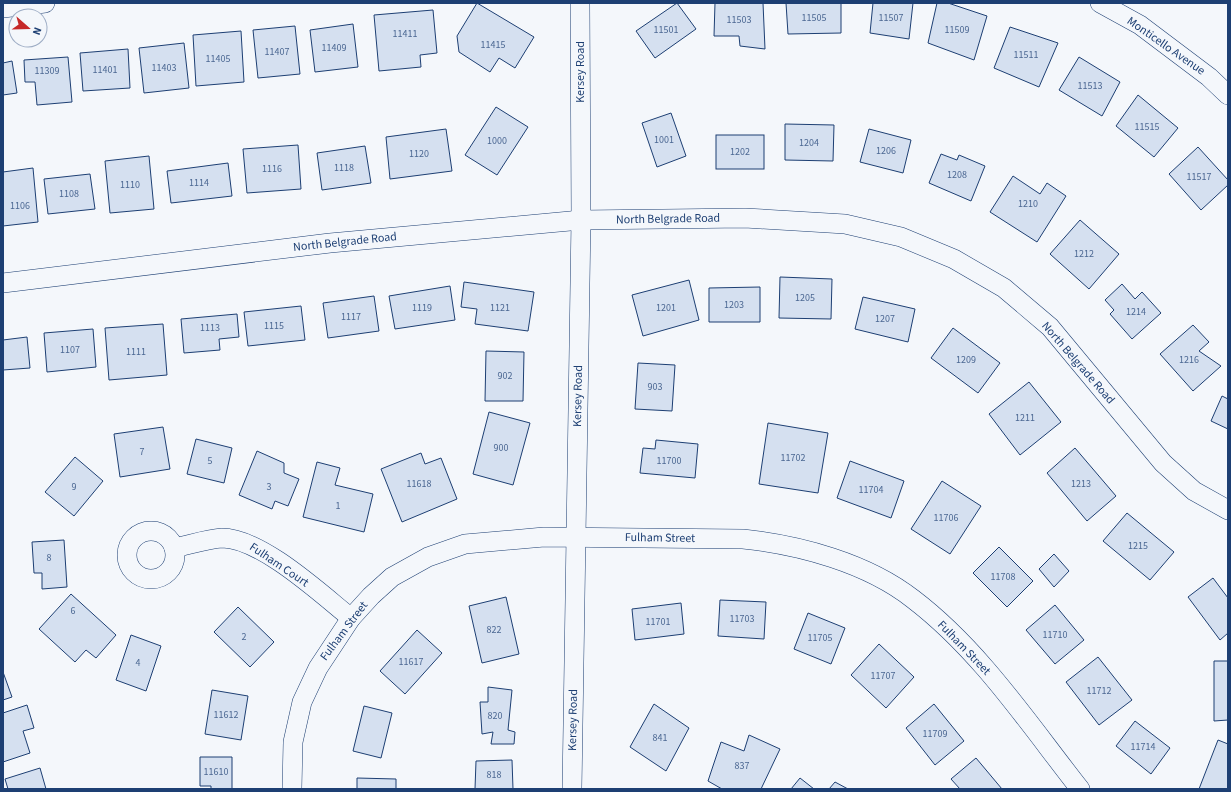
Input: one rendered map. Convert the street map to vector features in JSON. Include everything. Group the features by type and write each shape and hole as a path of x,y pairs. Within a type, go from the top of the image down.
{"street":[{"path":"3,8 45,3"},
{"name":"Kersey Road","path":"572,789 581,220 580,3"},
{"name":"Monticello Avenue","path":"1100,3 1140,25 1209,77 1228,95"},
{"name":"North Belgrade Road","path":"3,283 330,243 581,220 745,218 845,224 901,237 954,259 1004,288 1050,327 1163,463 1194,491 1228,510"},
{"name":"Fulham Street","path":"292,789 293,742 302,702 318,668 351,618 371,596 392,577 428,557 466,544 544,537 576,537 743,539 775,542 843,562 879,579 912,598 950,631 984,668 1080,789"},
{"name":"Fulham Court","path":"174,548 222,538 247,543 291,570 351,618"}],"building":[{"path":"477,3 534,37 515,68 499,58 490,72 459,52 457,36"},
{"path":"677,3 696,29 655,58 636,31"},
{"path":"715,3 763,3 765,49 740,46 739,36 714,36"},
{"path":"786,3 841,3 841,33 788,34"},
{"path":"873,3 913,3 909,39 870,33"},
{"path":"937,3 948,3 987,16 974,60 928,43"},
{"path":"433,10 437,53 420,55 421,67 379,71 374,15"},
{"path":"353,24 358,67 315,72 310,30"},
{"path":"295,26 300,74 258,78 253,30"},
{"path":"1010,27 1058,43 1039,87 994,68"},
{"path":"241,31 244,82 196,86 193,35"},
{"path":"184,43 189,88 144,93 139,48"},
{"path":"128,49 130,88 83,91 80,53"},
{"path":"68,57 72,102 37,105 35,82 25,82 24,60"},
{"path":"1079,57 1120,82 1102,116 1059,90"},
{"path":"12,61 17,93 3,95 3,63"},
{"path":"1138,95 1178,128 1154,157 1116,126"},
{"path":"496,107 528,127 497,175 465,155"},
{"path":"671,113 686,156 657,167 642,123"},
{"path":"785,124 834,125 833,161 785,160"},
{"path":"446,129 452,171 390,179 386,137"},
{"path":"869,129 911,140 903,173 860,162"},
{"path":"716,135 764,135 764,169 716,169"},
{"path":"298,145 301,189 247,193 243,149"},
{"path":"365,146 371,183 322,190 317,153"},
{"path":"1198,147 1228,180 1228,185 1201,210 1169,174"},
{"path":"941,154 957,160 959,155 985,166 971,201 929,183"},
{"path":"149,156 154,209 110,213 105,161"},
{"path":"228,163 232,196 171,203 167,171"},
{"path":"33,168 38,222 3,226 3,172"},
{"path":"90,174 95,209 48,214 44,179"},
{"path":"1013,176 1040,194 1047,183 1066,196 1037,242 990,212"},
{"path":"1080,220 1119,254 1089,289 1050,254"},
{"path":"780,277 832,279 831,319 779,318"},
{"path":"689,280 699,320 643,336 632,295"},
{"path":"464,282 534,292 528,331 475,324 477,309 461,307"},
{"path":"1122,284 1135,299 1142,292 1161,313 1132,339 1110,314 1114,310 1105,300"},
{"path":"450,286 455,320 395,329 389,296"},
{"path":"760,287 760,322 709,322 709,288"},
{"path":"374,296 379,331 328,338 323,303"},
{"path":"863,297 915,309 908,342 855,329"},
{"path":"301,306 305,340 248,346 244,312"},
{"path":"237,314 239,337 219,339 220,350 184,353 181,319"},
{"path":"163,324 167,375 109,380 105,328"},
{"path":"1193,325 1209,342 1199,351 1221,366 1193,391 1160,354"},
{"path":"953,328 1000,363 978,393 931,358"},
{"path":"93,329 96,367 47,372 44,333"},
{"path":"27,337 30,368 3,370 3,340"},
{"path":"486,351 524,352 523,401 485,401"},
{"path":"638,363 675,365 672,411 635,409"},
{"path":"1029,382 1061,422 1020,455 989,414"},
{"path":"1222,396 1228,399 1228,429 1211,421"},
{"path":"489,412 530,423 513,485 473,474"},
{"path":"768,423 828,433 818,493 759,484"},
{"path":"163,427 170,469 120,477 114,434"},
{"path":"196,439 232,448 224,483 187,474"},
{"path":"656,440 698,444 695,478 640,473 643,448 655,449"},
{"path":"1075,448 1116,496 1087,521 1047,473"},
{"path":"257,451 284,463 284,473 299,479 288,506 275,501 272,509 239,495"},
{"path":"421,453 425,464 441,458 457,499 402,522 381,469"},
{"path":"75,457 103,481 74,516 45,492"},
{"path":"850,461 904,481 891,518 837,498"},
{"path":"317,462 340,468 335,485 373,494 364,532 303,517"},
{"path":"942,481 981,506 950,554 911,529"},
{"path":"1127,513 1174,552 1150,580 1103,541"},
{"path":"64,540 67,587 42,589 42,573 34,573 32,542"},
{"path":"999,547 1033,581 1007,607 973,573"},
{"path":"1054,554 1069,571 1054,587 1039,569"},
{"path":"1213,578 1228,598 1228,633 1220,640 1188,597"},
{"path":"71,594 116,635 96,658 86,650 75,662 39,629"},
{"path":"506,597 519,654 482,663 469,606"},
{"path":"720,600 766,602 764,639 718,636"},
{"path":"681,603 684,634 635,640 632,609"},
{"path":"1055,605 1084,640 1055,664 1026,630"},
{"path":"238,607 274,642 250,667 214,632"},
{"path":"808,613 845,628 831,664 794,649"},
{"path":"417,630 442,653 405,694 380,671"},
{"path":"131,635 161,646 146,691 116,680"},
{"path":"879,644 914,677 886,708 851,675"},
{"path":"1098,657 1132,700 1099,725 1066,682"},
{"path":"1214,661 1228,661 1228,720 1214,721"},
{"path":"3,672 12,697 3,700"},
{"path":"488,687 512,690 508,730 515,732 514,744 491,744 493,732 482,734 480,702 488,702"},
{"path":"212,690 248,696 241,740 205,734"},
{"path":"654,704 689,728 666,771 630,747"},
{"path":"934,704 964,741 935,765 906,728"},
{"path":"27,705 34,728 23,731 30,753 3,762 3,713"},
{"path":"364,706 392,713 381,758 353,751"},
{"path":"1135,721 1170,748 1151,774 1116,746"},
{"path":"749,735 780,749 761,789 722,789 708,781 721,742 744,751"},
{"path":"1218,740 1228,744 1228,789 1199,789"},
{"path":"200,757 232,757 232,789 211,789 211,786 200,786"},
{"path":"976,758 1002,789 960,789 951,779"},
{"path":"512,760 513,789 475,789 476,761"},
{"path":"40,768 46,789 8,789 5,779"},
{"path":"357,778 396,779 396,789 357,789"},
{"path":"800,778 814,789 791,789"},
{"path":"835,782 848,789 829,789"}]}
